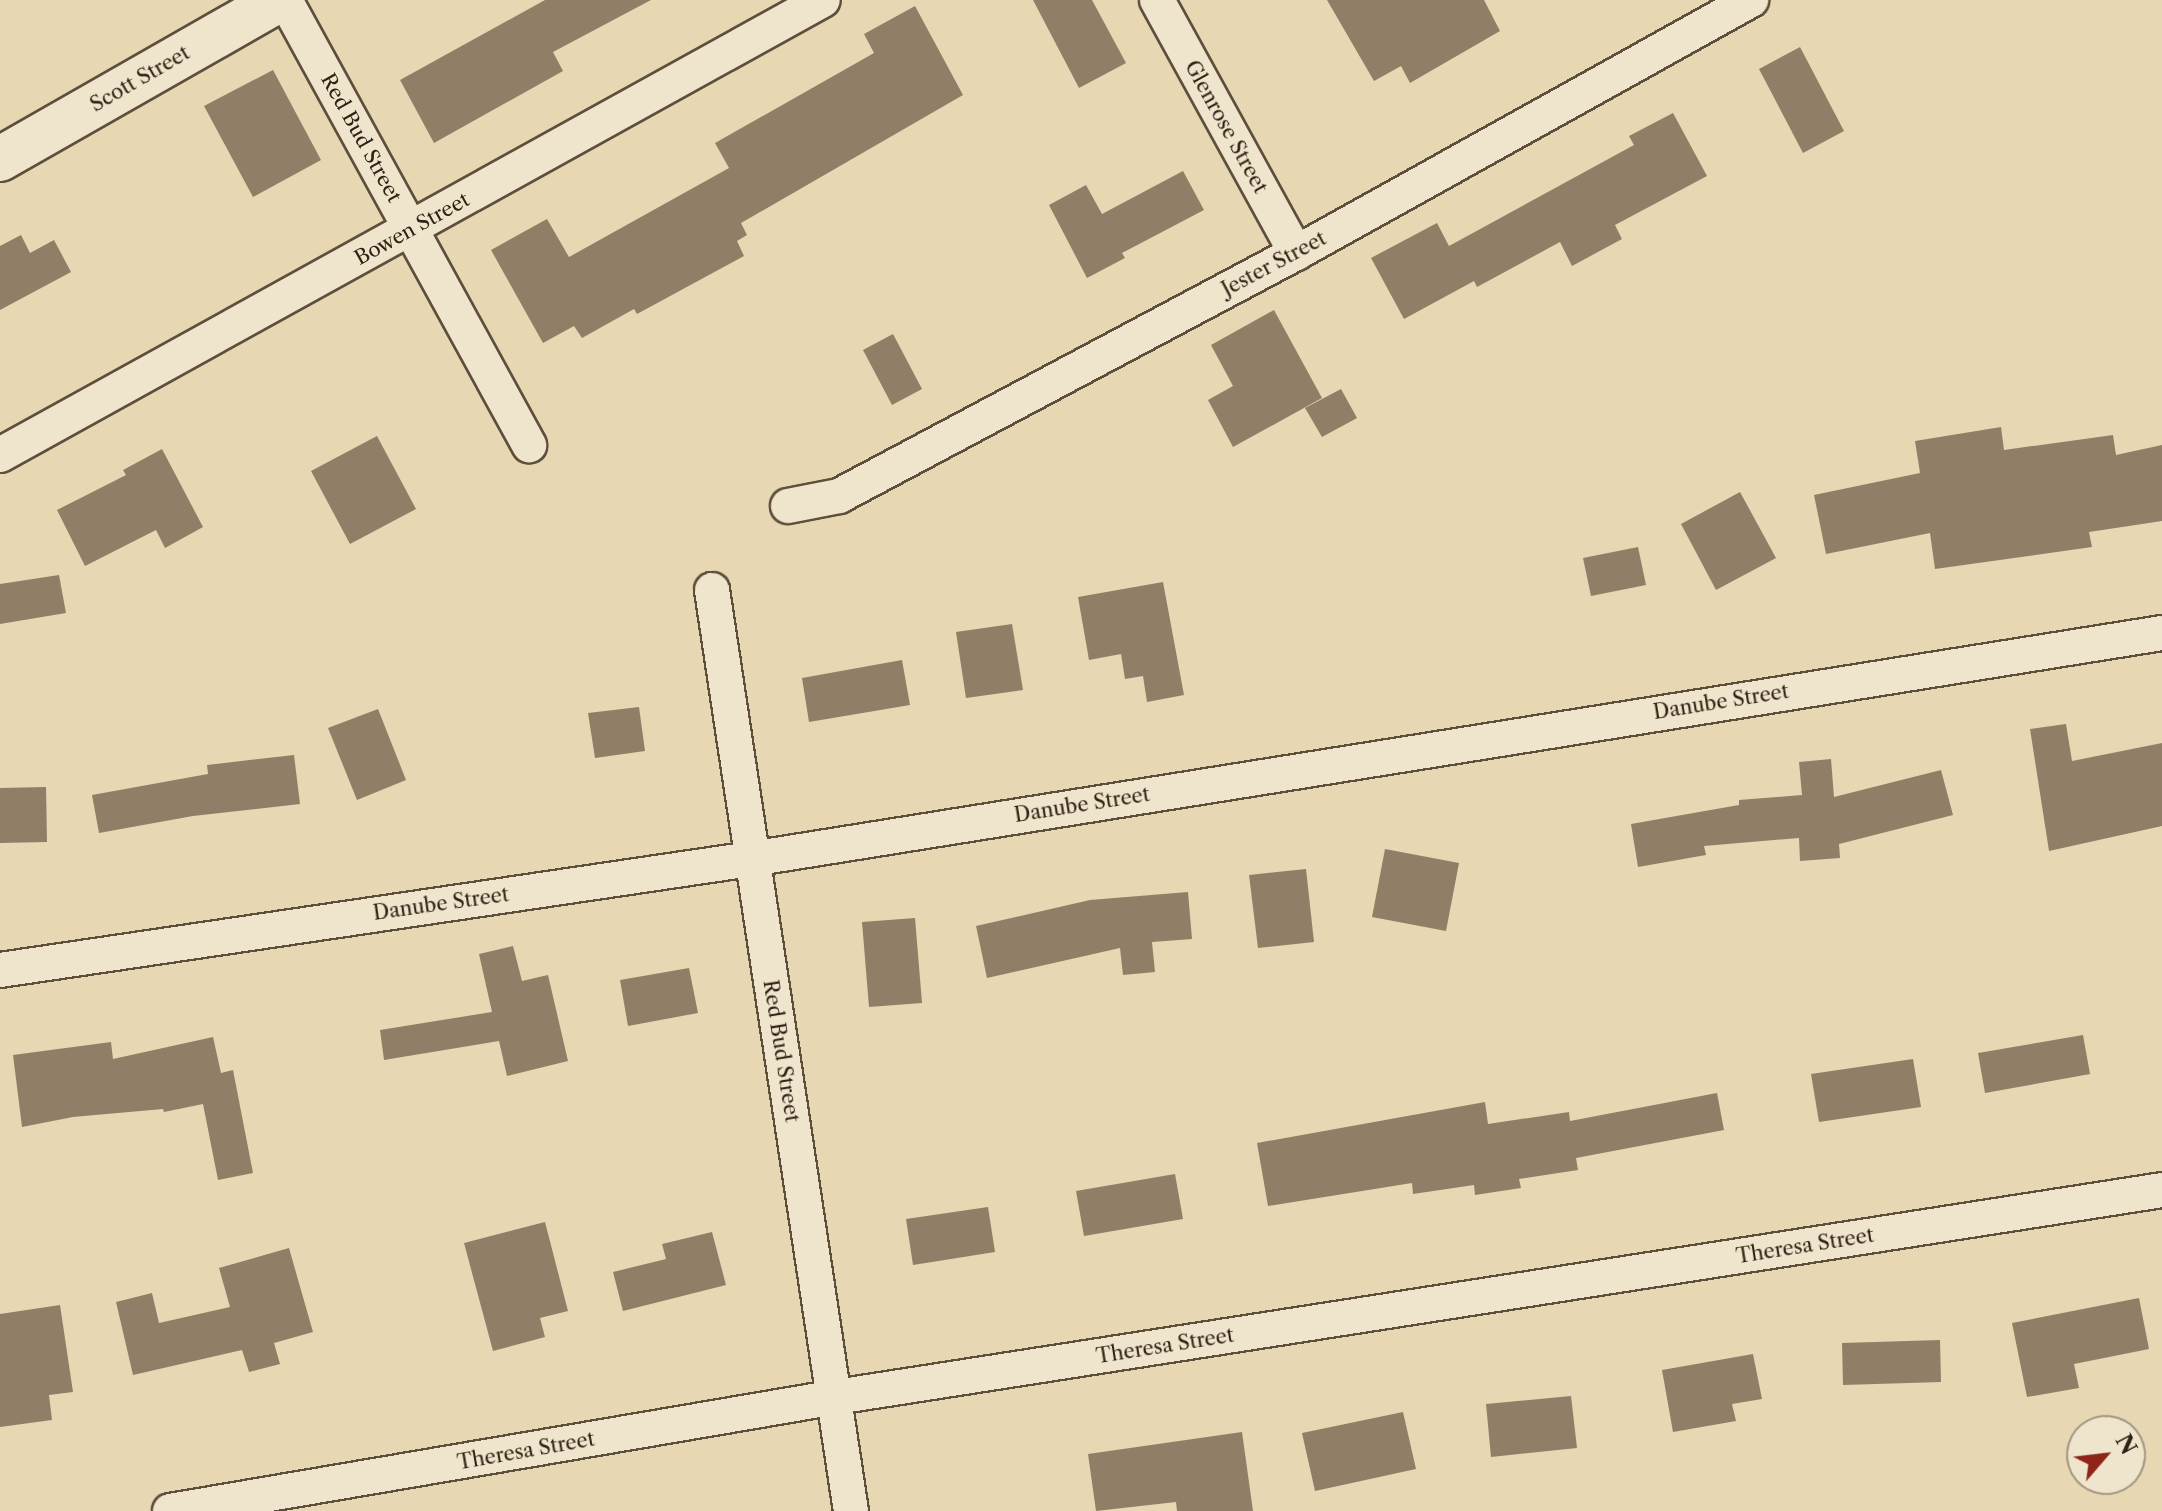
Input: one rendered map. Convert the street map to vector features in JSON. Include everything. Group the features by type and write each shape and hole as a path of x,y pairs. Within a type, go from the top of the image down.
{"main road":[{"name":"Scott Street","path":"0,159 282,0"}],"street":[{"name":"Red Bud Street","path":"282,0 412,229 529,445"},
{"name":"Bowen Street","path":"0,455 823,0"},
{"name":"Glenrose Street","path":"1157,0 1296,253"},
{"name":"Jester Street","path":"788,506 839,496 1296,253 1751,0"},
{"name":"Red Bud Street","path":"712,590 851,1511"},
{"name":"Danube Street","path":"0,970 751,859 2162,633"},
{"name":"Theresa Street","path":"170,1511 836,1397 2162,1190"}],"building":[{"path":"545,0 651,0 553,52 563,71 434,143 400,80"},
{"path":"1033,0 1092,0 1126,63 1079,88"},
{"path":"1327,0 1484,0 1500,31 1410,83 1401,66 1374,81"},
{"path":"915,6 963,95 741,223 747,235 737,241 744,256 637,314 634,309 582,338 574,326 543,343 491,250 547,219 569,257 729,168 715,143 874,53 864,34"},
{"path":"1800,47 1844,131 1803,153 1759,69"},
{"path":"273,70 321,160 253,197 204,106"},
{"path":"1673,113 1707,176 1615,225 1622,239 1572,266 1560,242 1477,287 1474,281 1404,319 1371,258 1437,223 1449,246 1634,145 1629,136"},
{"path":"1183,171 1204,210 1122,253 1125,258 1087,278 1049,205 1086,185 1102,214"},
{"path":"21,235 30,253 54,240 71,272 0,310 0,246"},
{"path":"1274,310 1322,398 1233,447 1208,400 1233,386 1211,345"},
{"path":"893,334 922,389 892,405 863,350"},
{"path":"1341,389 1357,418 1322,437 1305,408"},
{"path":"2001,427 2004,450 2113,435 2116,455 2162,445 2162,521 2089,532 2092,547 1935,569 1930,533 1826,554 1814,495 1920,473 1915,441"},
{"path":"377,436 416,509 350,544 311,471"},
{"path":"162,449 203,527 165,548 156,530 85,566 57,510 126,475 123,470"},
{"path":"1740,492 1776,558 1716,590 1681,524"},
{"path":"1638,547 1646,585 1591,596 1583,558"},
{"path":"59,575 66,613 0,624 0,584"},
{"path":"1163,582 1184,695 1147,702 1143,676 1125,679 1121,654 1089,660 1078,597"},
{"path":"1012,624 1023,690 966,698 956,632"},
{"path":"902,660 910,705 809,722 802,678"},
{"path":"639,707 645,751 595,758 588,713"},
{"path":"378,709 406,780 357,800 328,728"},
{"path":"2066,724 2072,761 2162,743 2162,826 2049,851 2030,729"},
{"path":"294,755 300,804 193,816 99,833 92,795 208,774 207,765"},
{"path":"1831,759 1834,797 1941,770 1953,815 1839,844 1840,858 1800,861 1799,838 1704,846 1706,855 1638,867 1631,824 1739,805 1739,800 1802,795 1799,762"},
{"path":"46,787 47,842 0,843 0,788"},
{"path":"1385,849 1459,863 1446,931 1372,917"},
{"path":"1306,869 1314,942 1258,948 1249,875"},
{"path":"1188,892 1192,939 1152,942 1155,972 1123,975 1120,948 987,978 976,926 1090,900"},
{"path":"915,918 922,1003 869,1007 862,922"},
{"path":"513,946 522,981 548,975 568,1061 507,1076 499,1041 384,1060 380,1030 492,1012 479,954"},
{"path":"689,968 698,1013 628,1026 620,980"},
{"path":"2083,1035 2090,1074 1985,1093 1978,1053"},
{"path":"213,1037 221,1073 233,1070 253,1173 218,1180 203,1104 164,1112 163,1109 73,1117 22,1127 13,1055 111,1042 113,1059"},
{"path":"1913,1059 1921,1107 1819,1122 1811,1074"},
{"path":"1717,1093 1724,1130 1576,1158 1578,1170 1519,1179 1521,1188 1475,1195 1474,1185 1413,1194 1412,1183 1268,1206 1257,1143 1485,1102 1488,1124 1569,1112 1570,1121"},
{"path":"1175,1174 1183,1219 1084,1236 1076,1191"},
{"path":"988,1207 995,1252 913,1265 906,1219"},
{"path":"545,1222 568,1311 540,1318 545,1337 493,1351 464,1243"},
{"path":"712,1232 726,1285 623,1311 613,1272 666,1259 662,1244"},
{"path":"289,1248 313,1332 274,1343 280,1364 249,1372 242,1350 133,1375 116,1302 152,1293 159,1323 230,1307 219,1268"},
{"path":"2139,1298 2149,1349 2074,1364 2079,1388 2027,1397 2012,1323"},
{"path":"60,1305 73,1392 49,1395 52,1420 0,1427 0,1314"},
{"path":"1940,1340 1941,1382 1843,1385 1842,1343"},
{"path":"1753,1354 1762,1399 1732,1404 1736,1421 1673,1432 1662,1370"},
{"path":"1571,1396 1577,1448 1491,1457 1486,1404"},
{"path":"1403,1412 1416,1469 1315,1491 1302,1433"},
{"path":"1242,1432 1253,1511 1177,1511 1176,1502 1096,1511 1088,1454"}]}
